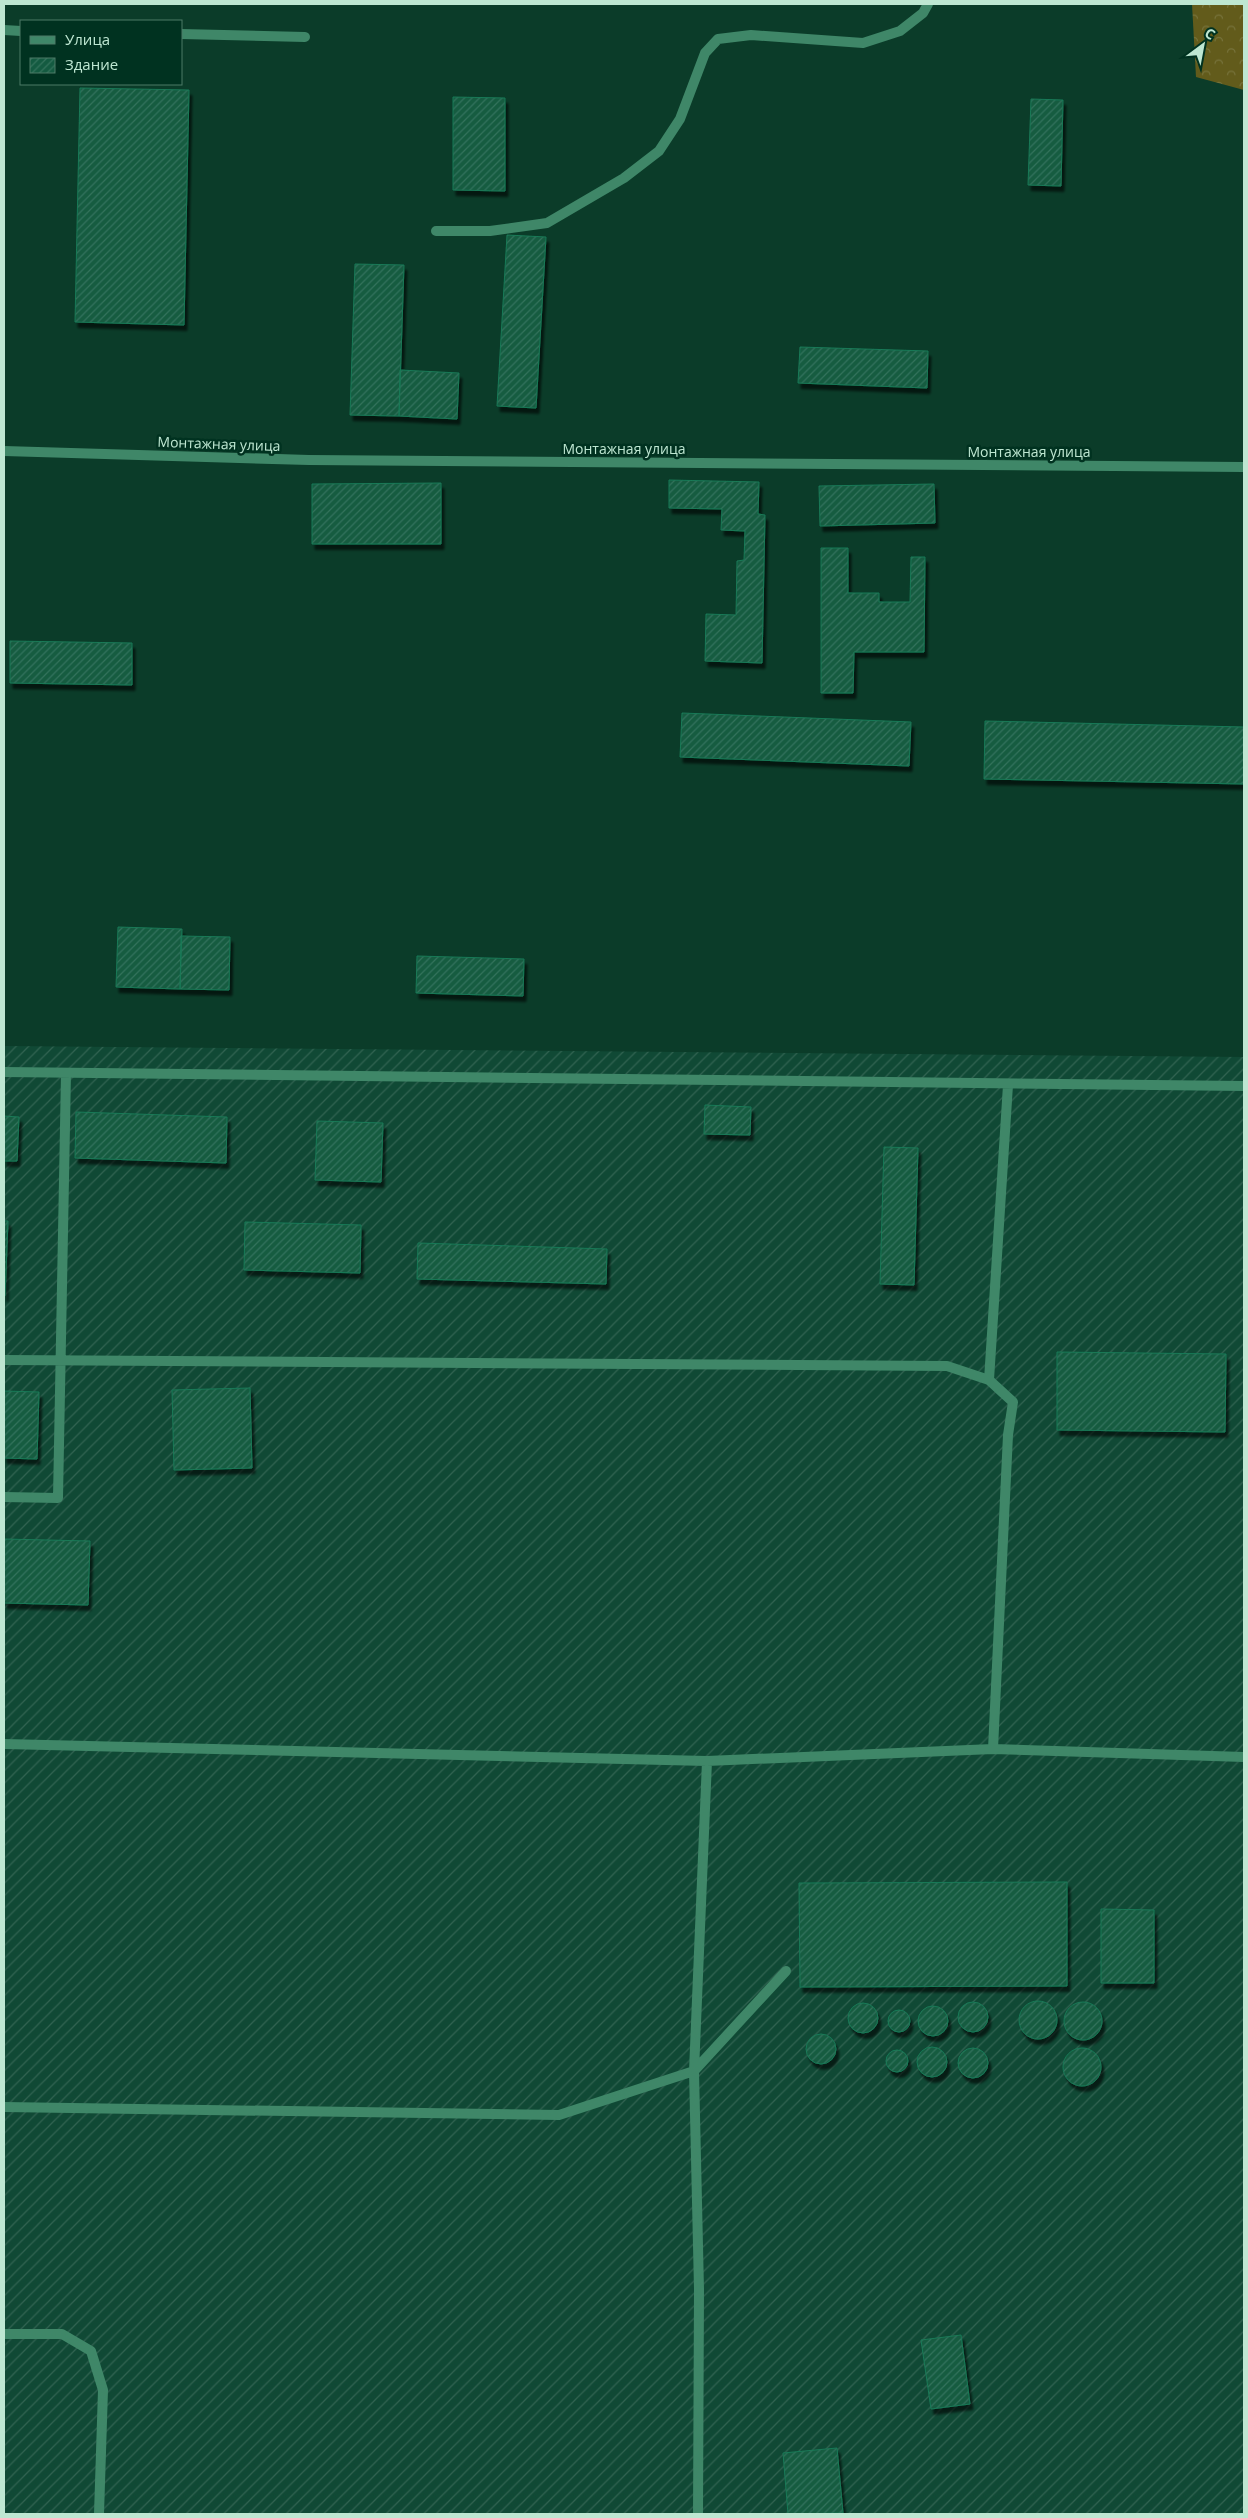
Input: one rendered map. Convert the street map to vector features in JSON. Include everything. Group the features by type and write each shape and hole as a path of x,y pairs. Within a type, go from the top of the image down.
{"street":[{"path":"436,232 490,231 547,223 624,178 659,151 680,119 705,53 718,40 751,35 864,42 900,31 923,13 928,4"},
{"path":"4,30 20,31"},
{"path":"182,34 305,37"},
{"name":"Монтажная улица","path":"4,451 309,460 1244,467"},
{"path":"4,1072 1008,1085 1244,1086"},
{"path":"4,1497 58,1498 66,1073"},
{"path":"989,1380 1008,1085"},
{"path":"4,1360 947,1366 989,1380 1013,1402 1008,1435 993,1749"},
{"path":"4,1744 707,1761 993,1749 1244,1757"},
{"path":"698,2514 699,2289 694,2071 707,1761"},
{"path":"4,2107 559,2115 694,2071 786,1971"},
{"path":"4,2334 62,2334 91,2351 103,2390 99,2514"}],"shaded area":[{"path":"4,1046 1244,1057 1244,2514 4,2514"}],"green space":[{"path":"1192,4 1244,4 1244,90 1196,77"}],"building":[{"path":"80,88 189,90 184,325 75,322"},
{"path":"453,97 505,98 505,191 453,190"},
{"path":"1031,99 1063,100 1061,186 1028,185"},
{"path":"507,235 546,237 536,408 497,406"},
{"path":"355,264 404,265 399,416 350,415"},
{"path":"800,347 928,351 927,388 798,383"},
{"path":"400,370 459,373 457,419 399,416"},
{"path":"669,480 759,482 758,514 765,515 762,663 705,661 706,614 736,615 737,561 744,560 745,531 721,530 722,509 669,508"},
{"path":"441,483 441,544 312,544 312,484"},
{"path":"934,484 935,523 820,526 819,486"},
{"path":"821,548 848,548 848,593 879,593 879,602 910,602 911,557 925,557 924,652 854,652 853,693 821,693"},
{"path":"10,641 132,643 132,685 10,683"},
{"path":"682,713 911,722 909,766 680,757"},
{"path":"985,721 1244,727 1244,784 984,779"},
{"path":"118,927 182,929 180,989 116,987"},
{"path":"181,936 230,937 229,990 180,989"},
{"path":"417,956 524,959 523,996 416,993"},
{"path":"705,1105 751,1107 750,1135 704,1134"},
{"path":"76,1112 227,1117 226,1163 75,1158"},
{"path":"4,1116 19,1117 17,1161 4,1161"},
{"path":"317,1121 383,1123 381,1182 315,1180"},
{"path":"884,1147 918,1148 914,1285 880,1284"},
{"path":"4,1221 8,1221 5,1296 4,1296"},
{"path":"245,1222 361,1225 360,1273 244,1270"},
{"path":"418,1243 607,1249 606,1284 417,1279"},
{"path":"1057,1352 1226,1354 1225,1432 1057,1430"},
{"path":"250,1388 252,1468 174,1470 172,1390"},
{"path":"4,1391 39,1392 37,1459 4,1458"},
{"path":"4,1539 90,1541 88,1605 4,1603"},
{"path":"1067,1882 1067,1986 800,1987 799,1883"},
{"path":"1101,1909 1154,1910 1154,1983 1101,1983"},
{"path":"1038,2001 1052,2006 1057,2020 1052,2034 1038,2039 1024,2034 1019,2020 1024,2006"},
{"path":"973,2002 979,2003 987,2011 987,2023 979,2031 973,2032 967,2031 959,2023 958,2017 959,2011 967,2003"},
{"path":"1083,2002 1097,2007 1102,2021 1097,2035 1083,2040 1069,2035 1064,2021 1069,2007"},
{"path":"863,2003 869,2004 877,2012 877,2024 869,2032 863,2033 857,2032 849,2024 848,2018 849,2012 857,2004"},
{"path":"933,2006 939,2007 947,2015 947,2027 939,2035 933,2036 927,2035 919,2027 918,2021 919,2015 927,2007"},
{"path":"899,2010 907,2013 910,2021 907,2029 899,2032 891,2029 888,2021 891,2013"},
{"path":"821,2034 827,2035 835,2043 835,2055 827,2063 821,2064 815,2063 807,2055 806,2049 807,2043 815,2035"},
{"path":"932,2047 938,2048 946,2056 946,2068 938,2076 932,2077 926,2076 918,2068 917,2062 918,2056 926,2048"},
{"path":"973,2048 979,2049 987,2057 987,2069 979,2077 973,2078 967,2077 959,2069 958,2063 959,2057 967,2049"},
{"path":"1082,2048 1096,2053 1101,2067 1096,2081 1082,2086 1068,2081 1063,2067 1068,2053"},
{"path":"897,2050 905,2053 908,2061 905,2069 897,2072 889,2069 886,2061 889,2053"},
{"path":"961,2335 970,2404 931,2409 921,2340"},
{"path":"837,2448 843,2513 788,2514 783,2453"}]}
